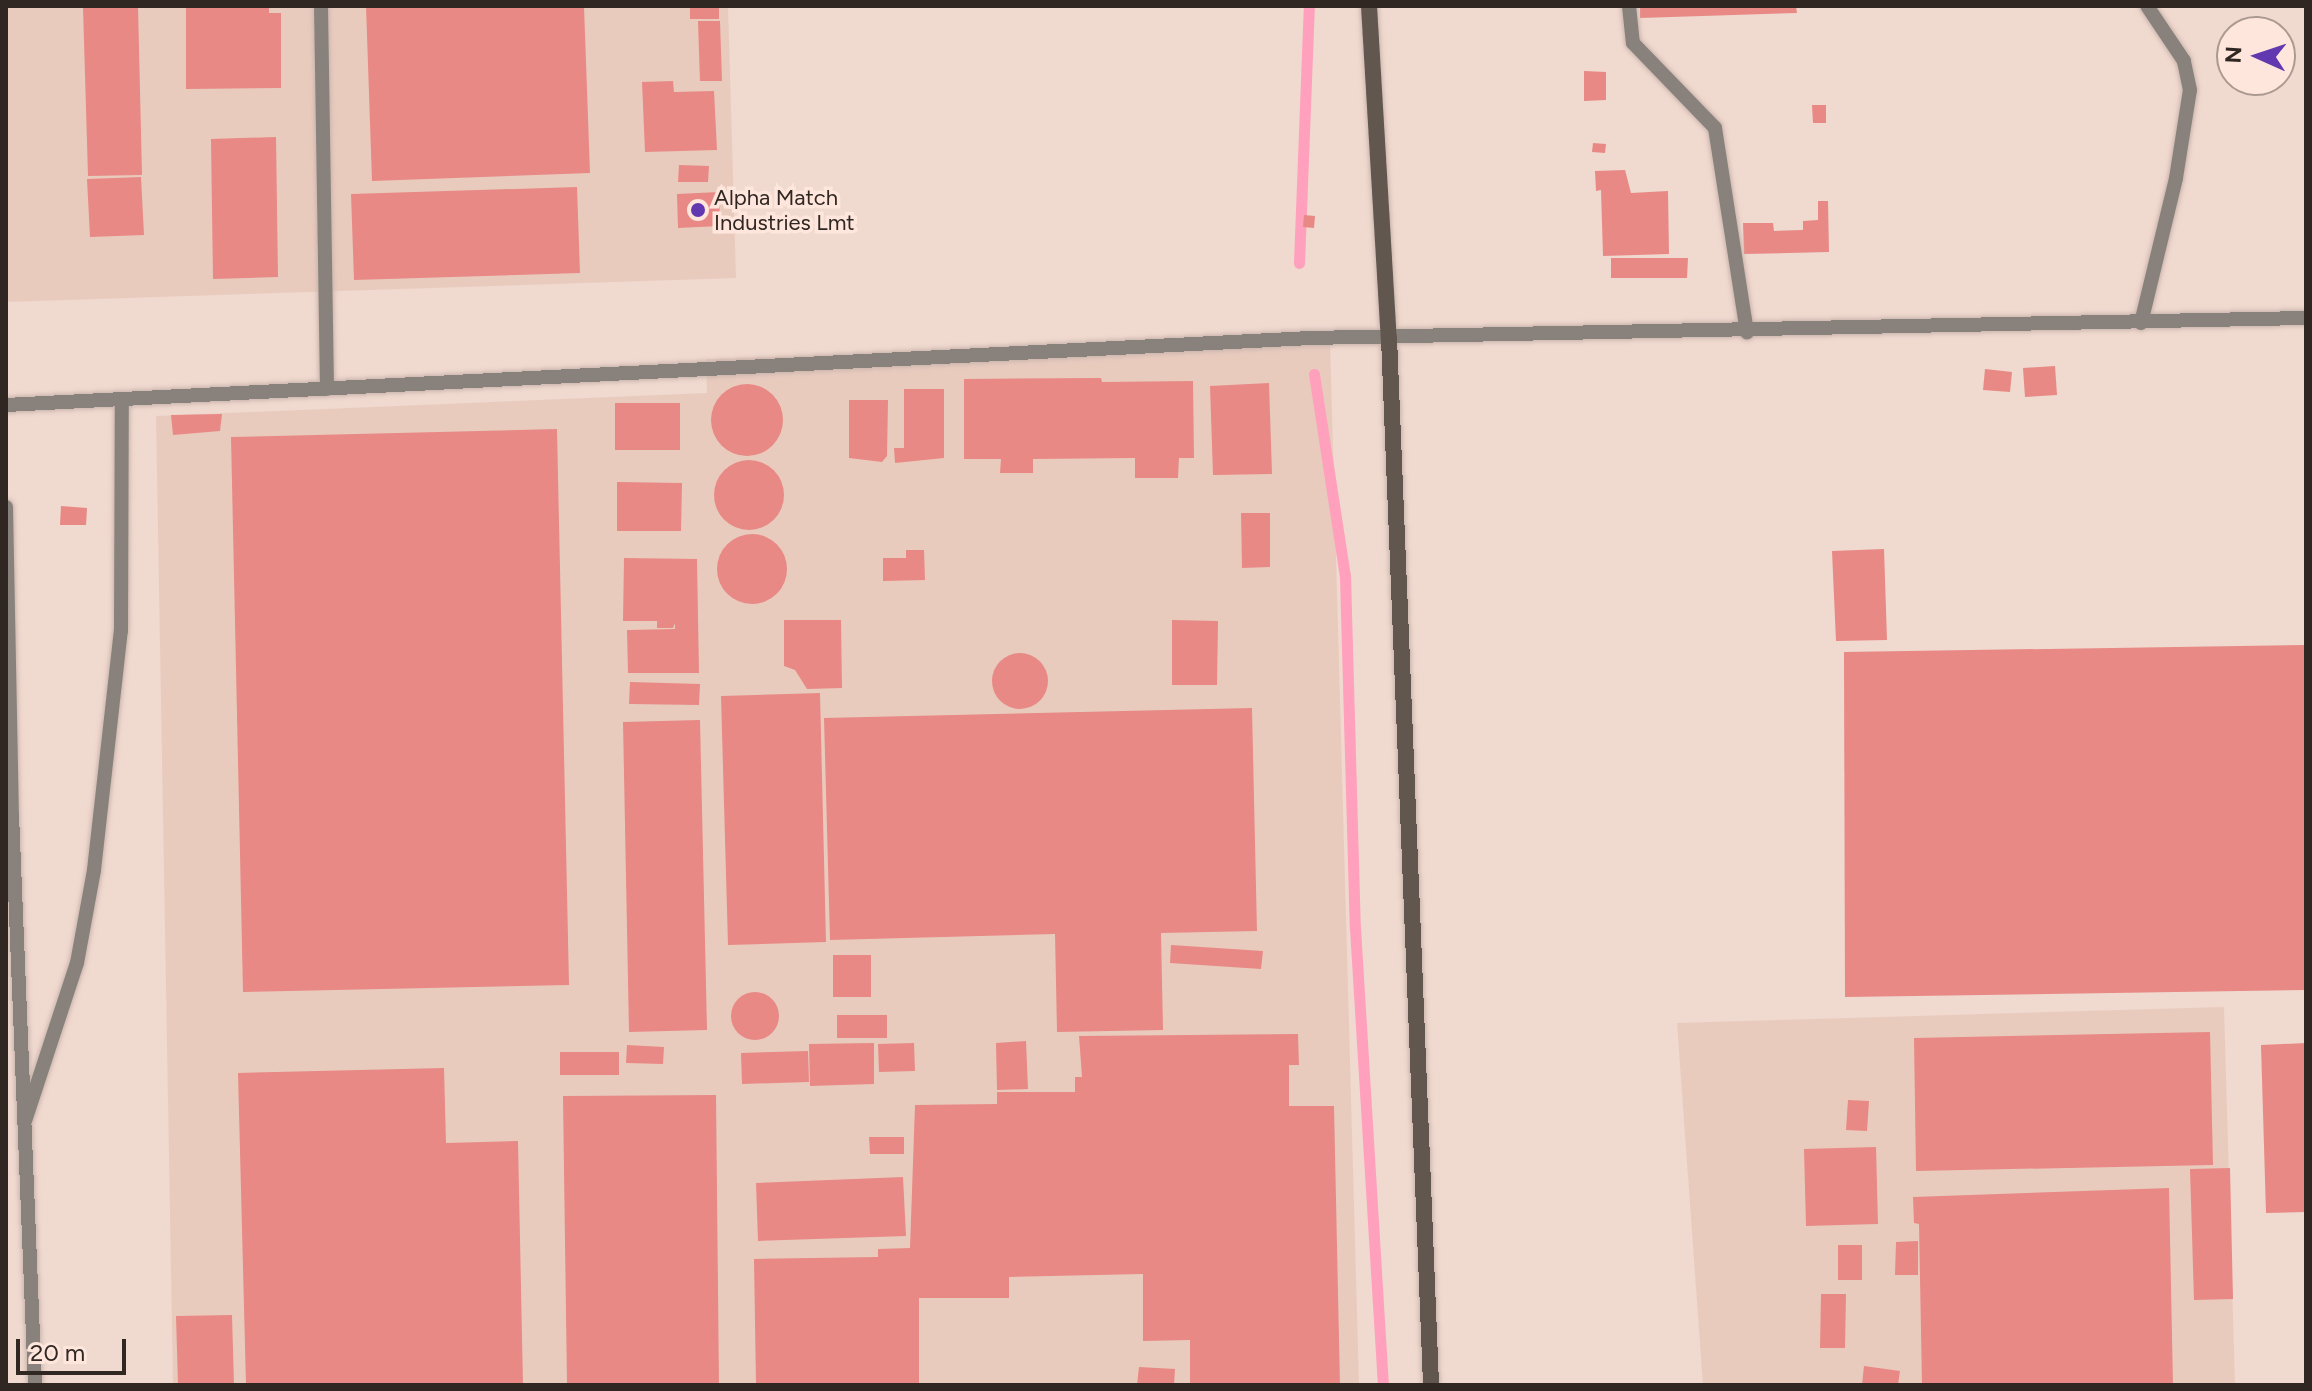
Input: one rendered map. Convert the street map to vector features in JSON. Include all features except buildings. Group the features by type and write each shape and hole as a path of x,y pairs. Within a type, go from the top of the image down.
{"street":[{"path":"1369,6 1389,338 1431,1385"}],"lane":[{"path":"321,6 327,389"},
{"path":"1629,6 1633,43 1715,128 1747,333"},
{"path":"2141,323 2176,178 2190,90 2184,61 2147,6"},
{"path":"6,405 1389,338 1747,333 2306,318"},
{"path":"22,1129 77,963 94,870 121,631 122,399"},
{"path":"6,507 22,1129 35,1385"}],"shaded area":[{"name":"Alpha Match Industries Lmt","path":"6,6 728,6 736,278 6,302"},
{"path":"1330,341 1359,1385 173,1385 156,416 707,393 706,359"},
{"path":"2224,1007 2235,1385 1703,1385 1677,1023"}],"waterway":[{"path":"1299,263 1309,6"},
{"path":"1314,374 1345,576 1355,928 1383,1385"}],"place":[{"name":"Alpha Match Industries Lmt","path":"698,210"}]}
